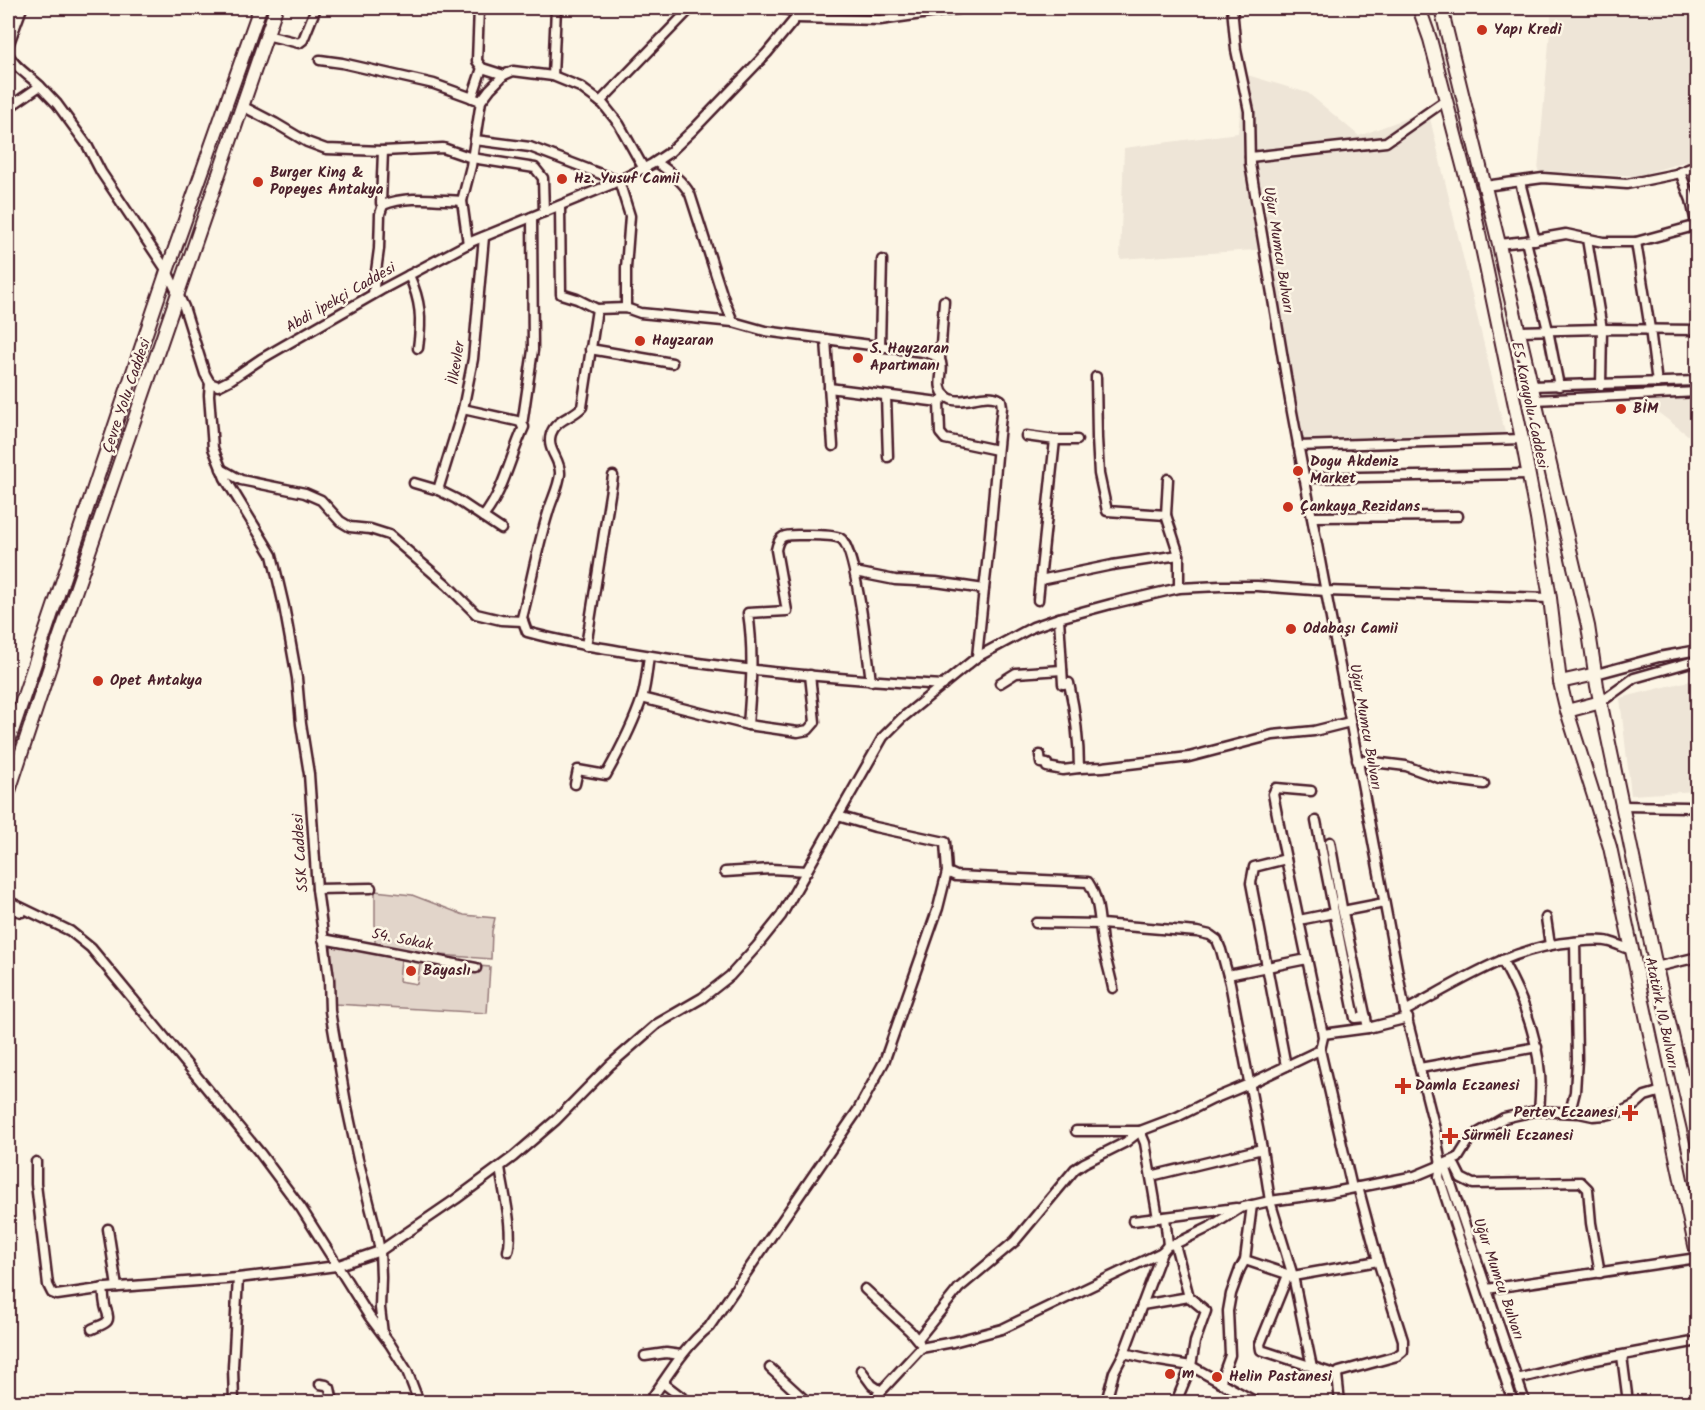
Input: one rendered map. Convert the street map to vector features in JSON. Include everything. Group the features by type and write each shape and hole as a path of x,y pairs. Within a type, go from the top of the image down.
{"highway":[{"name":"Çevre Yolu Caddesi","path":"8,744 167,272 260,8"},
{"name":"Çevre Yolu Caddesi","path":"8,794 276,8"},
{"name":"E5 Karayolu Caddesi","path":"1419,8 1430,39 1472,200 1522,440 1550,598 1560,682 1598,810"},
{"name":"E5 Karayolu Caddesi","path":"1442,8 1588,626 1622,806"},
{"path":"1560,682 1596,674"},
{"path":"1567,711 1601,702"},
{"name":"Atatürk 10 Bulvarı","path":"1622,806 1656,967 1698,1146"},
{"name":"Atatürk 10 Bulvarı","path":"1598,810 1610,847 1697,1258"}],"street":[{"path":"8,46 22,8"},
{"path":"266,35 299,43 303,40 316,8"},
{"path":"479,8 477,61 482,68 504,75"},
{"path":"553,76 556,8"},
{"path":"600,102 691,8"},
{"path":"780,8 800,13 880,20 964,8"},
{"name":"Uğur Mumcu Bulvarı","path":"1232,8 1236,50 1249,111 1250,157 1260,230 1298,446 1406,1015 1435,1129 1441,1165 1439,1177 1514,1402"},
{"name":"Abdi İpekçi Caddesi","path":"210,383 218,386 230,380 261,359 374,294 468,244 619,181 656,162 694,129 766,53 800,13"},
{"path":"8,54 12,62 33,78 57,104 87,144 101,172 167,272 191,326 205,374 210,383"},
{"path":"320,60 434,84 481,101"},
{"path":"472,98 482,68"},
{"path":"468,244 462,201 481,101 504,75 513,71 553,76 580,87 600,102 619,124 644,168"},
{"path":"8,108 40,86"},
{"path":"1250,157 1386,142 1446,100"},
{"path":"242,106 307,142 326,149 383,151 443,148 472,158 535,168 543,178 544,212"},
{"path":"475,140 530,147 619,181 630,216 626,308"},
{"path":"374,294 380,214 383,206 381,203 383,151"},
{"path":"656,162 679,179 690,194 733,322"},
{"path":"1485,186 1544,178 1627,184 1658,179 1698,165"},
{"path":"1680,172 1691,200 1698,233"},
{"path":"1520,182 1558,386"},
{"path":"383,206 392,201 418,199 462,201"},
{"path":"560,206 561,294 597,309 626,308 640,313 733,322 765,330 923,352 939,359"},
{"path":"483,517 493,505 524,427 522,425 533,350 531,217"},
{"path":"1499,244 1566,234 1603,242 1636,242 1697,225"},
{"name":"İlkevler","path":"438,490 463,409 473,359 484,237"},
{"path":"1587,239 1602,329 1601,384"},
{"path":"1636,242 1657,383"},
{"path":"880,346 882,260"},
{"path":"409,275 418,296 421,327 418,348"},
{"path":"944,301 939,359 942,399 940,433 945,439 997,450"},
{"path":"597,309 582,407 576,414 561,420 551,435 550,446 560,464 560,476 547,514 522,618 526,632 586,646 702,665 871,681 943,685"},
{"path":"1519,331 1698,330"},
{"path":"826,339 833,446"},
{"path":"591,349 672,363"},
{"path":"1096,377 1096,438 1099,474 1107,511 1166,516"},
{"path":"1531,386 1698,381"},
{"name":"SSK Caddesi","path":"210,383 213,448 225,478 272,555 284,606 297,678 309,774 317,889 329,980 330,1011 358,1159 380,1251 380,1308 383,1334"},
{"path":"829,388 886,396 958,401 991,396 1001,400 992,529 977,657"},
{"path":"1535,400 1698,392"},
{"path":"886,396 888,457"},
{"path":"463,409 518,421 522,425"},
{"path":"1026,436 1077,440"},
{"path":"1038,600 1054,440"},
{"path":"1298,446 1522,440"},
{"path":"221,469 241,480 305,493 321,500 340,521 350,527 370,529 389,535 447,585 476,614 501,620 523,621"},
{"path":"1304,478 1528,474"},
{"path":"586,646 613,476"},
{"path":"1168,479 1166,516 1179,555 1179,588"},
{"path":"414,483 438,490 456,499 501,529"},
{"path":"1312,517 1458,516"},
{"path":"748,725 752,670 748,613 787,611 776,550 778,541 786,535 839,538 844,542 855,572 871,681"},
{"path":"1040,580 1179,555"},
{"path":"855,572 895,580 936,582 984,589"},
{"path":"36,1162 36,1184 48,1285 52,1293 57,1295 103,1288 238,1278 336,1266 380,1251 500,1167 556,1120 610,1065 657,1024 702,998 730,976 781,916 883,736 977,657 1033,627 1059,618 1179,588 1257,586 1326,591 1550,598"},
{"path":"1059,618 1063,684 1069,683 1075,710 1079,738 1079,768"},
{"path":"1596,674 1659,657 1698,650"},
{"path":"575,784 578,770 606,775 629,733 642,698 649,656"},
{"path":"1601,702 1634,678 1698,660"},
{"path":"1000,683 1016,673 1062,670"},
{"path":"642,698 748,725 798,732 808,730 814,722 810,675"},
{"path":"1040,754 1041,763 1047,764 1047,767 1063,770 1103,767 1189,757 1273,735 1314,731 1350,722"},
{"path":"1357,760 1406,766 1439,778 1484,784"},
{"path":"1311,790 1276,788 1273,794 1323,1034 1320,1050 1355,1187 1403,1340 1403,1351 1397,1356 1339,1372 1337,1375"},
{"path":"1622,806 1688,807 1698,810"},
{"path":"648,1402 681,1355 696,1337 709,1327 858,1110 884,1062 938,908 947,872 945,842 875,827 838,816"},
{"path":"1316,821 1368,1028"},
{"path":"1330,842 1338,912"},
{"path":"1286,859 1254,867 1251,883 1286,1066"},
{"path":"725,872 771,869 807,871"},
{"path":"947,872 956,876 1088,882 1095,892 1102,942 1113,988"},
{"path":"317,889 371,888"},
{"path":"8,901 70,931 91,948 130,994 260,1153 301,1208 336,1266 407,1371 419,1402"},
{"path":"1299,920 1384,903"},
{"path":"8,909 40,917"},
{"path":"1546,918 1550,945"},
{"path":"1036,923 1101,924 1197,932 1210,935 1217,940 1228,975 1270,1201 1291,1275 1312,1367"},
{"name":"54. Sokak","path":"323,939 476,968"},
{"path":"1569,1112 1575,1092 1577,1059 1575,942"},
{"path":"1323,1034 1368,1028 1406,1015 1484,968 1511,956 1550,945 1608,942 1632,950"},
{"path":"1656,967 1698,957"},
{"path":"1228,975 1307,959"},
{"path":"1502,960 1524,1003 1537,1047 1540,1076 1539,1111"},
{"path":"1420,1068 1537,1047"},
{"path":"871,1402 919,1344 960,1288 1016,1241 1076,1169 1126,1142 1140,1131 1177,1117 1320,1050"},
{"path":"1682,1081 1698,1076"},
{"path":"1133,1221 1240,1208 1415,1176 1458,1158 1468,1142 1478,1133 1504,1118 1539,1111 1606,1115 1623,1111 1635,1105 1645,1096 1662,1091"},
{"path":"1076,1131 1140,1131"},
{"path":"1140,1131 1145,1143 1168,1247 1189,1297 1206,1311 1195,1342 1191,1366 1176,1402"},
{"path":"1151,1176 1262,1149"},
{"path":"1441,1165 1455,1166 1461,1178 1473,1184 1581,1182 1588,1189 1591,1223 1600,1273"},
{"name":"Uğur Mumcu Bulvarı","path":"1441,1165 1446,1169 1525,1402"},
{"path":"500,1167 509,1229 508,1251"},
{"path":"1220,1383 1230,1355 1228,1311 1231,1294 1245,1260 1252,1205"},
{"path":"866,1289 919,1344 953,1342 1002,1329 1210,1227 1240,1208"},
{"path":"108,1229 117,1287"},
{"path":"1106,1402 1114,1372 1168,1247"},
{"path":"1487,1289 1697,1258"},
{"path":"1245,1260 1291,1275 1378,1261"},
{"path":"1291,1275 1260,1344 1262,1350 1337,1375"},
{"path":"234,1402 232,1367 238,1278"},
{"path":"92,1329 109,1320 110,1315 106,1308 103,1288"},
{"path":"1142,1305 1189,1297"},
{"path":"1517,1378 1585,1362 1698,1341"},
{"path":"645,1356 666,1353 681,1355"},
{"path":"1124,1353 1191,1366 1256,1402"},
{"path":"1622,1356 1628,1402"},
{"path":"770,1368 807,1402"},
{"path":"861,1370 881,1391"},
{"path":"1337,1375 1340,1402"},
{"path":"663,1383 688,1402"},
{"path":"320,1384 330,1388 333,1402"}],"shaded area":[{"path":"1552,8 1697,8 1697,158 1637,176 1538,171"},
{"path":"1244,74 1308,93 1359,136 1428,110 1507,441 1303,442 1270,249 1120,259 1124,148 1238,133"},
{"path":"1697,388 1697,442 1643,401 1630,404 1624,394"},
{"path":"1697,679 1697,791 1631,795 1620,698"},
{"path":"375,891 412,895 464,915 495,918 491,959 375,947"},
{"path":"331,947 349,948 401,959 399,981 417,984 419,961 490,967 487,1013 335,1004"}],"place":[{"name":"Yapı Kredi","path":"1482,30"},
{"name":"Hz. Yusuf Camii","path":"562,179"},
{"name":"Burger King & Popeyes Antakya","path":"258,182"},
{"name":"Hayzaran","path":"640,341"},
{"name":"S. Hayzaran Apartmanı","path":"858,358"},
{"name":"BİM","path":"1621,409"},
{"name":"Dogu Akdeniz Market","path":"1298,471"},
{"name":"Çankaya Rezidans","path":"1288,507"},
{"name":"Odabaşı Camii","path":"1291,629"},
{"name":"Opet Antakya","path":"98,681"},
{"name":"Bayaslı","path":"411,971"},
{"name":"Damla Eczanesi","path":"1403,1086"},
{"name":"Pertev Eczanesi","path":"1630,1113"},
{"name":"Sürmeli Eczanesi","path":"1450,1136"},
{"name":"m","path":"1170,1374"},
{"name":"Helin Pastanesi","path":"1217,1377"}]}
